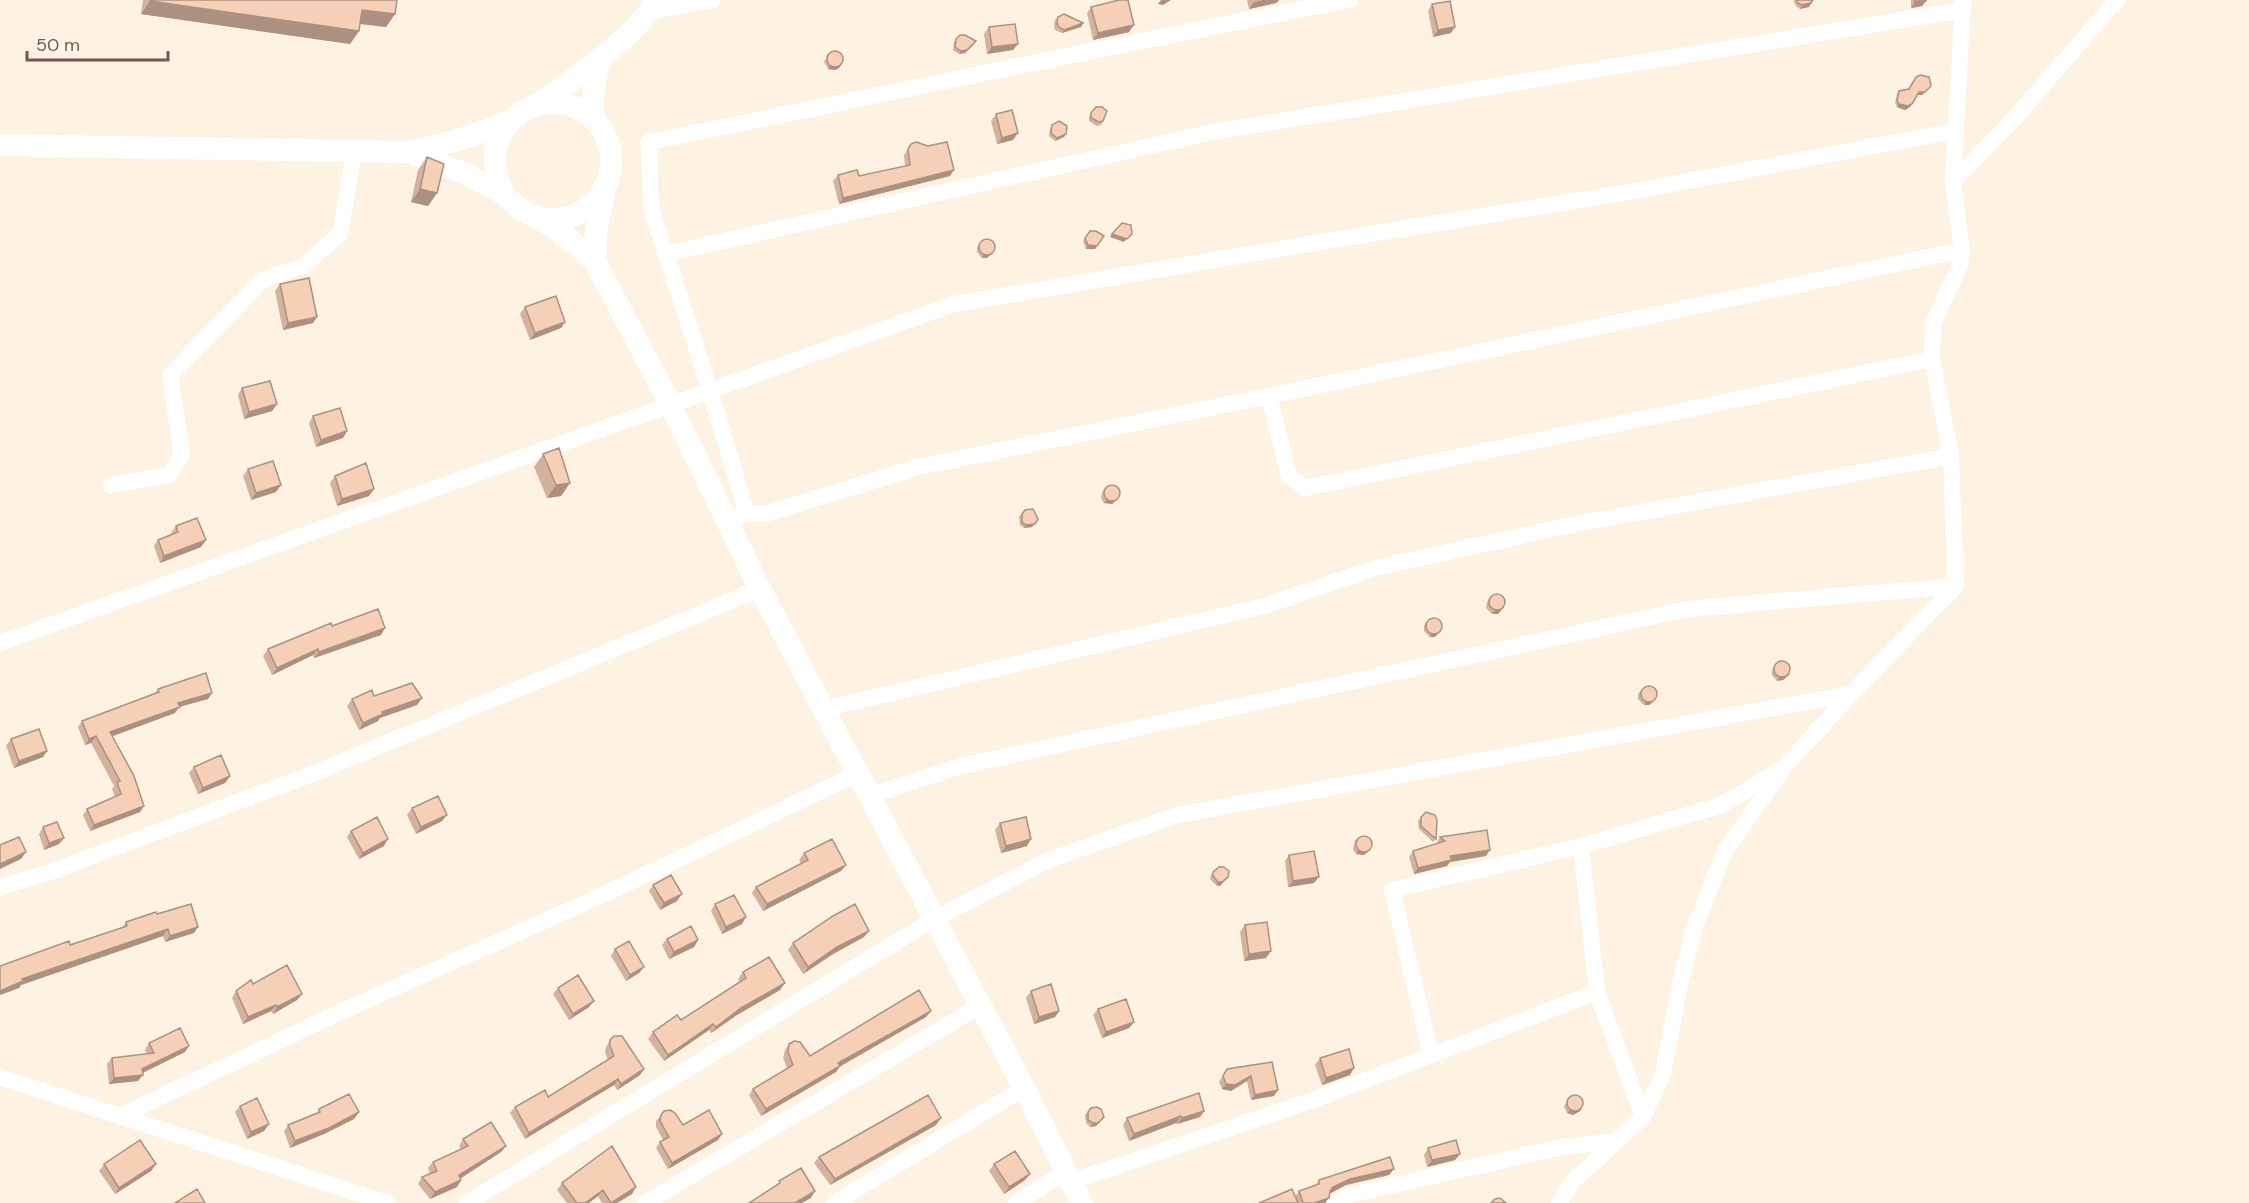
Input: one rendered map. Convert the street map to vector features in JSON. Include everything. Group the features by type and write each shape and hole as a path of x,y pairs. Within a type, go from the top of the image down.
{"street":[{"path":"0,145 354,152 406,152 440,146 473,137 508,122 523,110 540,103 603,57 653,6 712,0"},
{"path":"1082,1203 1024,1088 760,589 737,517 710,390 651,208 649,142 898,92 1170,33 1350,0"},
{"path":"1953,182 2020,112 2117,0"},
{"path":"665,254 1213,132 1963,5 1953,182 1962,250 1959,266 1933,322 1932,359 1951,456 1956,586 1785,766 1725,851 1699,915 1679,989 1662,1074 1643,1117 1574,1180 1559,1203"},
{"path":"593,118 593,88 597,69 603,57"},
{"path":"540,103 559,102 577,107 593,118 605,133 611,152 611,171 604,190 596,233 595,261"},
{"path":"504,194 496,176 494,155 498,137 508,122"},
{"path":"0,643 954,304 1624,193 1955,131"},
{"path":"111,485 170,475 182,454 170,375 264,279 303,266 340,234 354,152"},
{"path":"406,152 466,174 504,194 518,208 557,230 595,261 670,404 737,517"},
{"path":"536,217 556,219 576,215 592,205 604,190"},
{"path":"737,517 765,514 918,467 1269,396 1962,250"},
{"path":"1269,396 1289,476 1306,488 1932,359"},
{"path":"823,709 1264,606 1375,568 1570,525 1951,456"},
{"path":"868,796 961,766 1688,609 1956,586"},
{"path":"0,887 50,872 307,776 760,589"},
{"path":"467,1203 934,919 1049,860 1177,815 1851,694"},
{"path":"1431,1055 1392,890 1581,846 1722,805 1785,766"},
{"path":"120,1116 349,1008 605,894 857,774"},
{"path":"1581,846 1597,992 1643,1117"},
{"path":"1016,1203 1068,1177 1316,1099 1597,992"},
{"path":"645,1203 980,1006"},
{"path":"0,1077 387,1203"},
{"path":"834,1203 1024,1088"},
{"path":"1334,1203 1350,1195 1557,1148 1617,1141"}],"building":[{"path":"150,0 397,0 395,14 362,10 359,31"},
{"path":"1128,0 1134,25 1098,33 1091,7"},
{"path":"1797,0 1813,0 1811,3 1802,5"},
{"path":"1450,1 1455,27 1438,30 1432,4"},
{"path":"1064,14 1083,23 1064,30 1058,26 1057,21 1058,17"},
{"path":"1015,24 1018,44 992,47 989,27"},
{"path":"960,35 976,41 967,50 961,51 955,47 956,39"},
{"path":"835,51 843,59 835,67 827,59"},
{"path":"1920,75 1929,77 1931,86 1925,92 1919,92 1912,104 1908,106 1899,104 1897,100 1899,91 1909,89 1916,77"},
{"path":"1096,107 1102,107 1107,111 1103,121 1099,122 1091,118 1091,113"},
{"path":"1012,110 1018,133 1002,138 996,114"},
{"path":"1059,121 1067,126 1066,134 1057,138 1051,133 1052,125"},
{"path":"916,142 928,146 947,142 954,170 843,198 838,175 857,170 859,176 910,165 908,149"},
{"path":"427,157 444,164 437,193 420,189"},
{"path":"1122,223 1131,225 1132,234 1127,239 1112,234"},
{"path":"1090,231 1096,231 1104,236 1097,246 1088,245 1085,238"},
{"path":"987,239 995,247 987,255 979,247"},
{"path":"309,278 317,317 288,323 280,284"},
{"path":"556,296 565,322 535,333 525,307"},
{"path":"270,381 277,404 249,412 242,388"},
{"path":"340,408 347,431 321,440 313,416"},
{"path":"559,448 570,483 556,485 543,454"},
{"path":"273,461 281,485 256,493 248,469"},
{"path":"366,463 374,489 342,499 335,476"},
{"path":"1112,485 1118,487 1120,493 1118,499 1112,501 1106,499 1104,493 1106,487"},
{"path":"1033,509 1038,519 1035,524 1026,525 1022,522 1022,514 1025,510"},
{"path":"197,518 206,540 164,556 158,540 178,532 176,526"},
{"path":"1497,594 1503,596 1505,602 1503,608 1497,610 1491,608 1489,602 1491,596"},
{"path":"378,609 385,628 319,652 318,649 277,668 268,649 331,623 332,626"},
{"path":"1434,618 1440,620 1442,626 1440,632 1434,634 1428,632 1426,626 1428,620"},
{"path":"1782,661 1788,663 1790,669 1788,675 1782,677 1776,675 1774,669 1776,663"},
{"path":"206,673 212,693 178,703 180,707 110,732 134,776 144,806 94,825 87,809 121,794 117,782 120,781 96,736 89,739 82,721 159,692 158,689"},
{"path":"412,683 422,698 382,712 383,714 363,723 352,699 372,690 374,696"},
{"path":"1649,686 1655,688 1657,694 1655,700 1649,702 1643,700 1641,694 1643,688"},
{"path":"39,729 47,751 19,761 11,739"},
{"path":"221,755 230,776 203,788 194,767"},
{"path":"438,796 447,815 421,827 412,808"},
{"path":"1426,812 1435,815 1437,820 1436,839 1421,826 1421,817"},
{"path":"377,817 388,839 363,853 351,831"},
{"path":"1026,817 1031,839 1006,846 1000,823"},
{"path":"57,822 64,838 49,843 43,827"},
{"path":"1487,830 1490,850 1450,856 1452,860 1418,868 1413,851 1445,841 1440,837"},
{"path":"1364,836 1370,838 1372,844 1370,850 1364,852 1358,850 1356,844 1358,838"},
{"path":"19,837 26,852 0,864 0,845"},
{"path":"832,839 846,865 767,904 756,887 808,860 804,853"},
{"path":"1314,851 1319,877 1293,881 1289,855"},
{"path":"1219,867 1224,867 1229,871 1228,877 1222,882 1218,882 1213,876 1213,872"},
{"path":"671,875 682,894 664,903 653,885"},
{"path":"734,895 746,917 726,927 715,904"},
{"path":"191,904 198,927 170,936 168,929 22,979 23,981 0,991 0,966 69,941 70,945 127,926 126,922 156,912 157,914"},
{"path":"855,904 869,931 837,947 808,967 793,943"},
{"path":"1267,922 1271,951 1249,954 1245,925"},
{"path":"691,926 698,940 674,952 667,939"},
{"path":"629,941 644,967 630,975 615,949"},
{"path":"769,957 785,983 741,1008 716,1027 713,1024 668,1055 653,1032 677,1015 681,1020 746,978 743,972"},
{"path":"287,965 302,994 277,1007 276,1005 248,1017 236,991 251,980 253,984"},
{"path":"578,975 594,1001 573,1014 558,988"},
{"path":"1051,984 1059,1011 1039,1017 1031,991"},
{"path":"919,990 931,1011 838,1063 840,1066 766,1109 753,1089 793,1065 788,1052 789,1044 794,1041 800,1042 810,1056"},
{"path":"1126,999 1134,1022 1106,1032 1098,1009"},
{"path":"180,1028 189,1046 142,1069 143,1075 114,1078 112,1058 154,1053 149,1043"},
{"path":"614,1036 622,1036 644,1069 621,1084 618,1079 529,1133 515,1107 545,1090 548,1097 614,1056 610,1040"},
{"path":"1349,1049 1354,1068 1326,1078 1320,1058"},
{"path":"1272,1062 1278,1090 1255,1095 1251,1076 1235,1085 1226,1084 1223,1076 1227,1069"},
{"path":"1199,1093 1204,1111 1182,1118 1181,1116 1134,1134 1127,1118"},
{"path":"349,1094 359,1112 329,1128 295,1141 288,1125 320,1112 319,1109"},
{"path":"928,1095 941,1118 835,1179 819,1157"},
{"path":"1575,1095 1581,1097 1583,1103 1581,1109 1575,1111 1569,1109 1567,1103 1569,1097"},
{"path":"257,1098 269,1124 251,1132 240,1106"},
{"path":"1091,1108 1101,1109 1104,1117 1098,1123 1093,1123 1088,1120 1088,1112"},
{"path":"670,1110 675,1113 683,1125 709,1110 722,1134 672,1163 660,1142 669,1137 660,1121 661,1115 664,1111"},
{"path":"491,1122 506,1146 459,1175 461,1180 435,1192 422,1177 437,1171 433,1162 468,1146 463,1139"},
{"path":"140,1140 156,1164 119,1188 104,1164"},
{"path":"1456,1140 1460,1154 1432,1160 1428,1148"},
{"path":"612,1146 636,1187 611,1203 603,1190 585,1203 577,1203 562,1183"},
{"path":"1015,1151 1030,1174 1009,1187 994,1164"},
{"path":"1390,1157 1394,1169 1350,1179 1333,1187 1329,1198 1314,1203 1303,1203 1299,1191 1319,1184 1319,1180"},
{"path":"801,1168 815,1191 795,1203 749,1203 780,1183 779,1181"},
{"path":"197,1189 205,1203 175,1203"},
{"path":"1292,1189 1298,1203 1259,1203"},
{"path":"1500,1198 1506,1203 1491,1203 1495,1199"}]}
